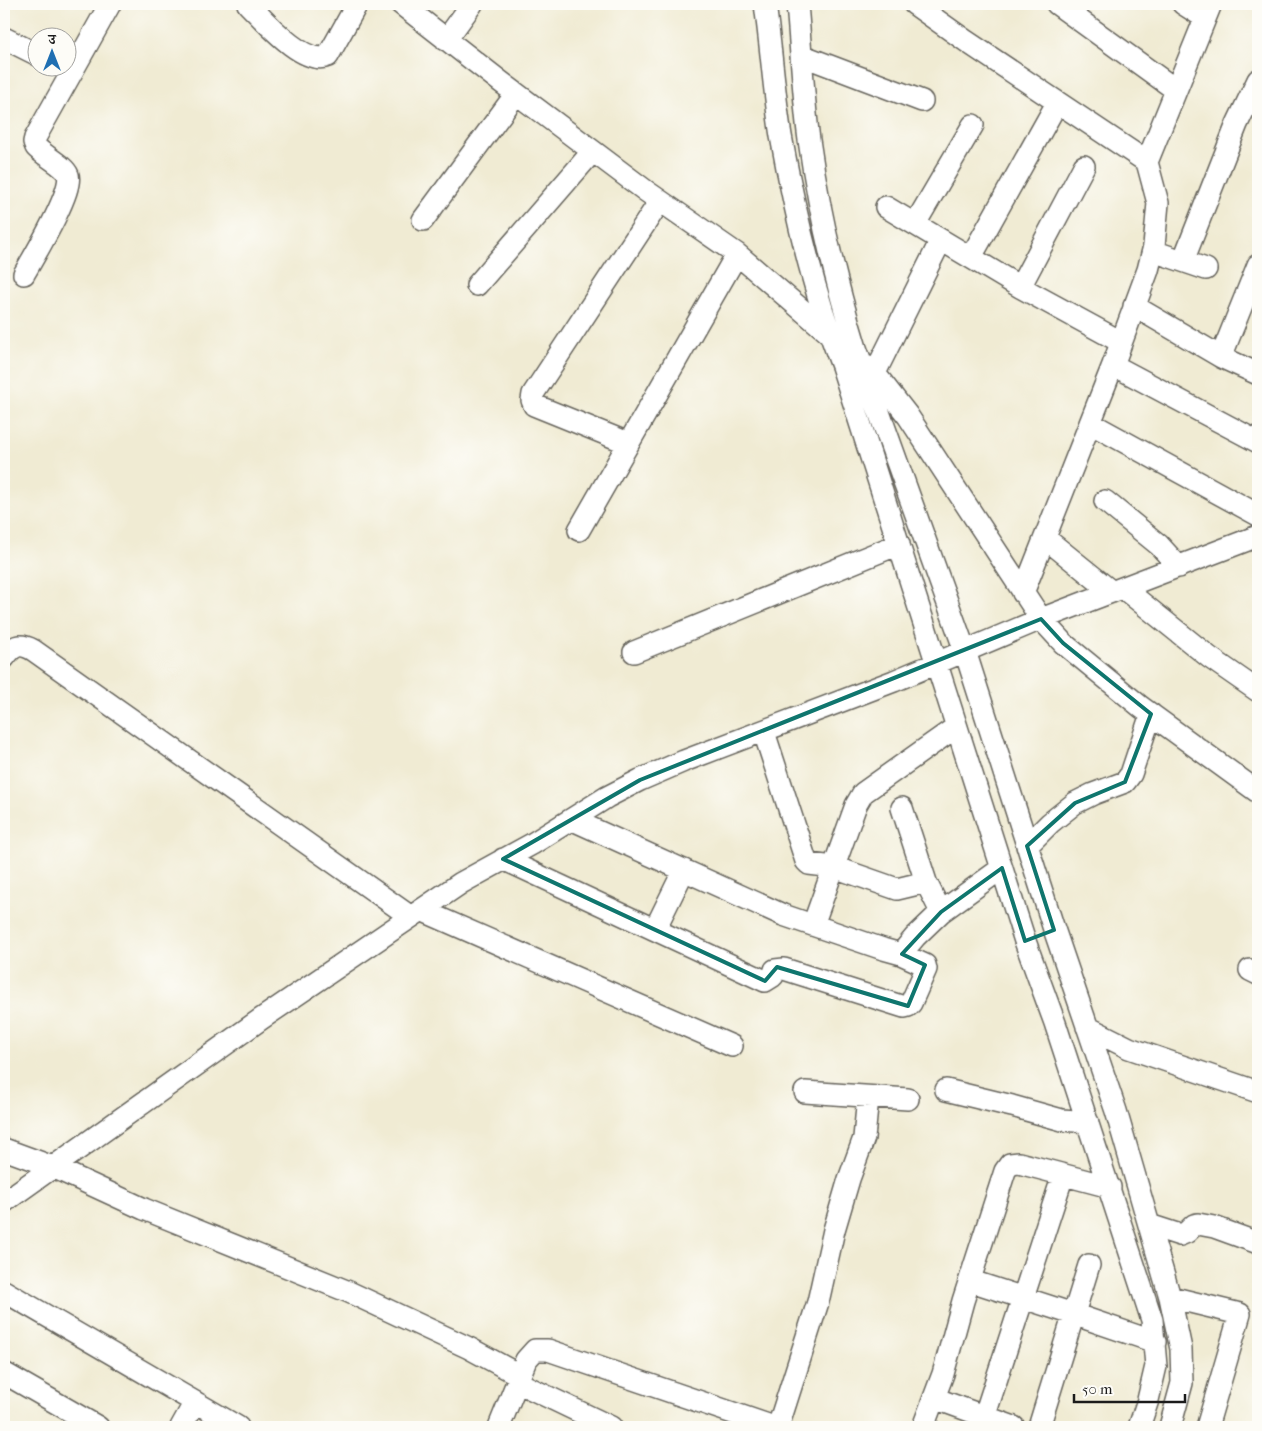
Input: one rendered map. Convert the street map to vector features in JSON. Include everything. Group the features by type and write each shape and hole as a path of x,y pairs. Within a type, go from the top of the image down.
{"street":[{"path":"78,52 110,4"},
{"path":"248,4 300,51 312,57 322,59 328,56 357,4"},
{"path":"401,4 516,94 660,201 737,254 844,342 875,373 908,416 1023,593 1041,619 1063,643 1152,714 1258,792"},
{"path":"446,40 472,4"},
{"path":"765,4 781,135 805,250 844,342 951,656 1027,846 1039,936 1055,1022 1152,1320 1156,1366 1148,1400 1138,1427"},
{"path":"797,4 809,138 819,200 841,298 844,342 842,366 898,544 951,656 956,727 1002,868 1087,1027 1116,1111 1170,1297 1181,1349 1182,1383 1170,1427"},
{"path":"914,4 1147,162"},
{"path":"1057,4 1176,90"},
{"path":"1023,593 1113,365 1148,270 1153,250 1158,204 1147,162 1208,11 1183,4"},
{"path":"4,38 28,50"},
{"path":"801,55 922,101"},
{"path":"24,274 55,218 70,182 67,173 40,152 34,142 63,78"},
{"path":"1183,261 1237,124 1258,80"},
{"path":"423,220 516,94"},
{"path":"970,257 1058,103"},
{"path":"915,224 972,125"},
{"path":"477,285 594,151"},
{"path":"1020,287 1084,166"},
{"path":"628,443 534,405 532,400 533,394 660,201"},
{"path":"886,207 1020,287 1121,342"},
{"path":"875,373 941,240"},
{"path":"1153,250 1206,269"},
{"path":"579,530 737,254"},
{"path":"1221,356 1258,265"},
{"path":"1134,306 1221,356 1258,374"},
{"path":"1113,365 1258,442"},
{"path":"1090,423 1258,515"},
{"path":"1105,501 1159,545 1179,567"},
{"path":"4,1202 261,1019 461,883 532,844 608,797 640,780 684,761 894,681 1041,619 1258,536"},
{"path":"1045,538 1209,658 1258,691"},
{"path":"634,652 898,544"},
{"path":"4,658 14,648 25,645 416,914 732,1046"},
{"path":"1027,846 1050,823 1075,803 1125,782 1131,774 1152,714"},
{"path":"813,925 862,793 956,727"},
{"path":"764,732 806,861 810,864 834,866 897,889 926,882"},
{"path":"902,808 926,882 941,912"},
{"path":"503,859 765,981 773,976 775,970 784,969 904,1007 911,1003 926,969 922,963 901,954 883,950 781,914 572,820"},
{"path":"901,954 915,937 941,912 1002,868"},
{"path":"655,929 684,870"},
{"path":"1087,1027 1129,1048 1258,1092"},
{"path":"946,1090 1062,1120 1088,1122"},
{"path":"805,1092 908,1099"},
{"path":"778,1427 818,1302 834,1230 849,1179 864,1138 868,1097"},
{"path":"4,1149 53,1167 144,1208 349,1292 470,1348 518,1379 611,1427"},
{"path":"923,1427 943,1374 1005,1171 1010,1164 1019,1163 1110,1187"},
{"path":"982,1422 1063,1175"},
{"path":"1149,1225 1180,1235 1188,1232 1194,1225 1204,1224 1258,1243"},
{"path":"1038,1427 1088,1265"},
{"path":"970,1281 1155,1342"},
{"path":"4,1291 238,1427"},
{"path":"1170,1297 1249,1317 1207,1427"},
{"path":"499,1427 526,1360 535,1350 548,1350 725,1419 774,1427"},
{"path":"4,1373 98,1427"},
{"path":"934,1398 982,1422 1014,1427"},
{"path":"181,1427 195,1402"}],"highlighted area":[{"path":"1041,619 1063,643 1151,714 1125,782 1075,803 1027,846 1054,930 1025,941 1002,868 941,912 902,954 925,965 908,1006 777,967 765,981 503,859 640,780"}]}
